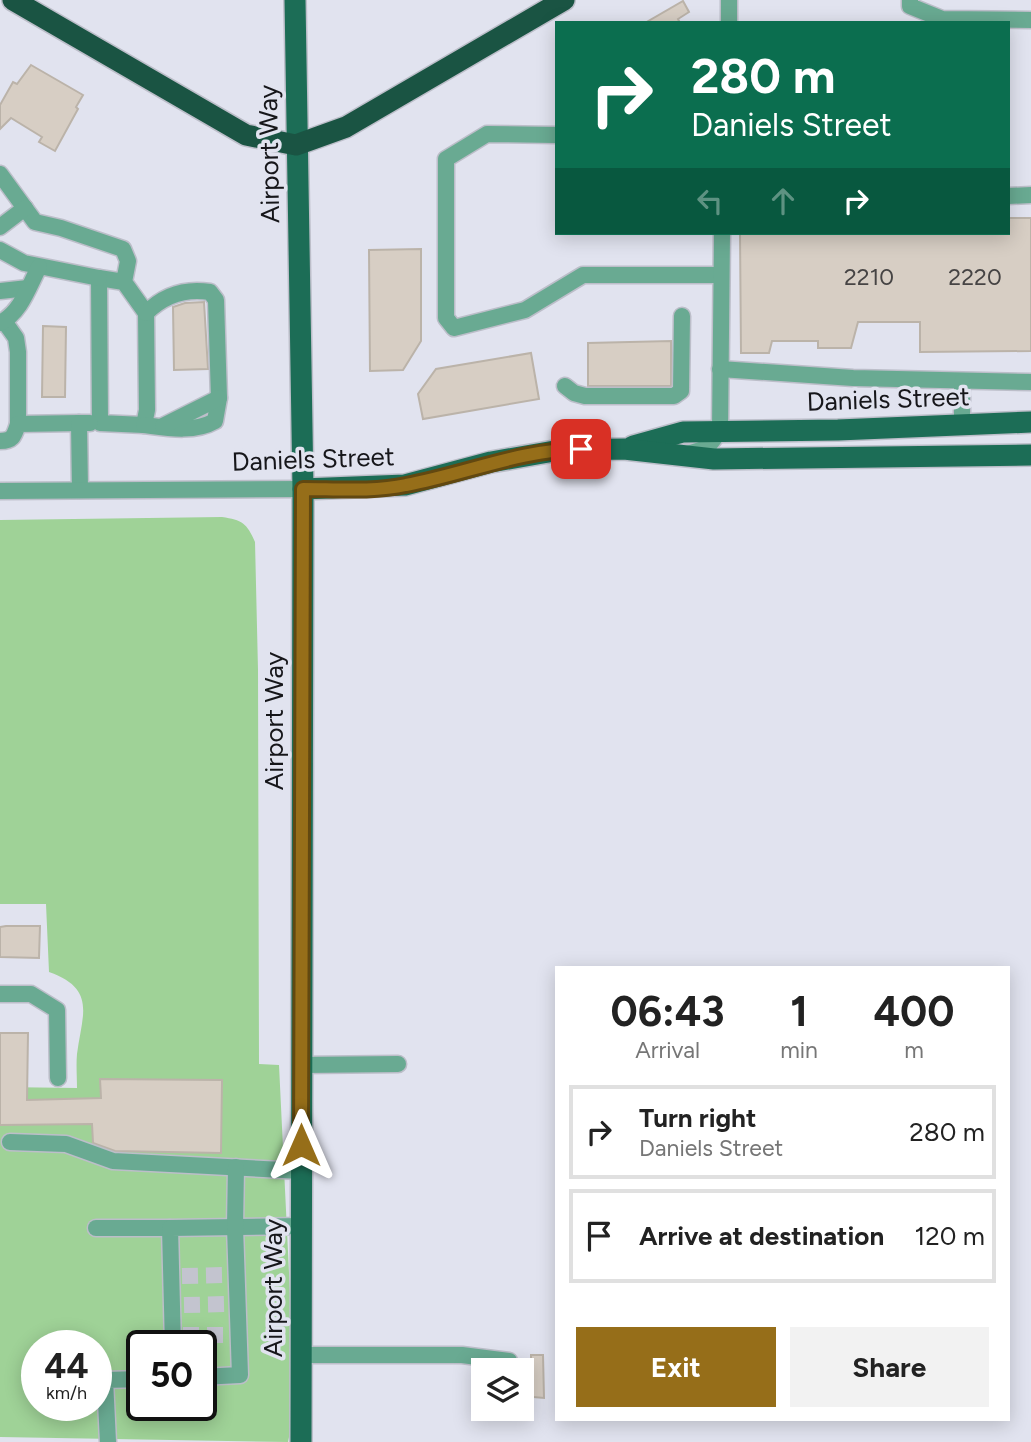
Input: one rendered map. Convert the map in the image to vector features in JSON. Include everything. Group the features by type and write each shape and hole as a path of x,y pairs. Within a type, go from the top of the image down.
{"highway":[{"path":"13,0 246,135 296,145 346,127 565,0"}],"main road":[{"name":"Airport Way","path":"295,0 303,489 301,1442"},
{"name":"Daniels Street","path":"624,449 682,432 1031,422"},
{"name":"Daniels Street","path":"303,489 405,485 491,462 560,450 624,449 714,459 1031,455"}],"street":[{"path":"729,0 729,21"},
{"path":"910,0 911,6 942,19 1031,20"},
{"path":"555,135 487,134 446,159 446,318 454,328 525,310 583,275 721,275"},
{"path":"0,174 35,222 123,249 128,261 124,282"},
{"path":"1010,196 1031,195"},
{"path":"0,227 26,208"},
{"path":"685,456 707,448 720,431 722,235"},
{"path":"0,250 24,263 39,267 124,282 146,313 147,410 144,425"},
{"path":"0,441 13,438 18,424 16,338 2,322 17,309 39,267"},
{"path":"99,278 100,423"},
{"path":"0,291 28,288"},
{"path":"18,424 100,423 204,428 215,421 219,398 216,300 210,292 195,290 159,300 146,313"},
{"path":"565,386 573,393 585,396 674,396 681,391 682,316"},
{"path":"720,369 962,383 1031,383"},
{"path":"962,383 962,425"},
{"path":"79,423 80,491"},
{"name":"Daniels Street","path":"0,491 303,489"},
{"path":"0,995 30,994 57,1010 58,1078"},
{"path":"302,1065 398,1064"},
{"path":"9,1142 66,1144 113,1161 301,1171"},
{"path":"217,1376 240,1375 233,1335 231,1275 236,1167"},
{"path":"96,1228 301,1226"},
{"path":"170,1228 177,1276 177,1330"},
{"path":"301,1356 462,1355 490,1358"},
{"path":"108,1442 105,1380 126,1379"}],"green space":[{"path":"222,517 243,524 255,542 259,1064 279,1065 291,1314 291,1427 288,1442 0,1437 0,1087 77,1088 77,1054 83,1005 74,986 49,972 46,904 0,904 0,520"}],"building":[{"path":"683,1 689,12 678,19 679,21 648,21"},
{"path":"31,65 83,95 55,151 39,142 42,137 11,118 0,129 0,105 13,82 17,84"},
{"path":"1010,218 1031,218 1031,351 920,352 920,322 858,322 851,348 818,348 818,341 772,341 769,353 741,353 740,235 1010,235"},
{"path":"421,249 421,341 403,370 370,371 369,250"},
{"path":"204,302 208,369 174,370 173,307"},
{"path":"43,326 66,327 65,397 42,397"},
{"path":"671,341 671,386 588,386 588,343"},
{"path":"531,353 539,399 423,419 418,394 436,369"},
{"path":"40,926 39,958 0,957 0,927"},
{"path":"0,1033 28,1033 27,1100 101,1098 100,1079 222,1080 221,1153 115,1151 93,1143 92,1124 0,1125"},
{"path":"531,1355 543,1355 544,1398 534,1397 534,1358 531,1358"}],"tunnel":[{"path":"182,1276 225,1275"},
{"path":"184,1305 227,1304"},
{"path":"217,1335 227,1335"}],"route":[{"path":"301,1145 303,489 362,489 405,485 491,462 581,449"}]}
